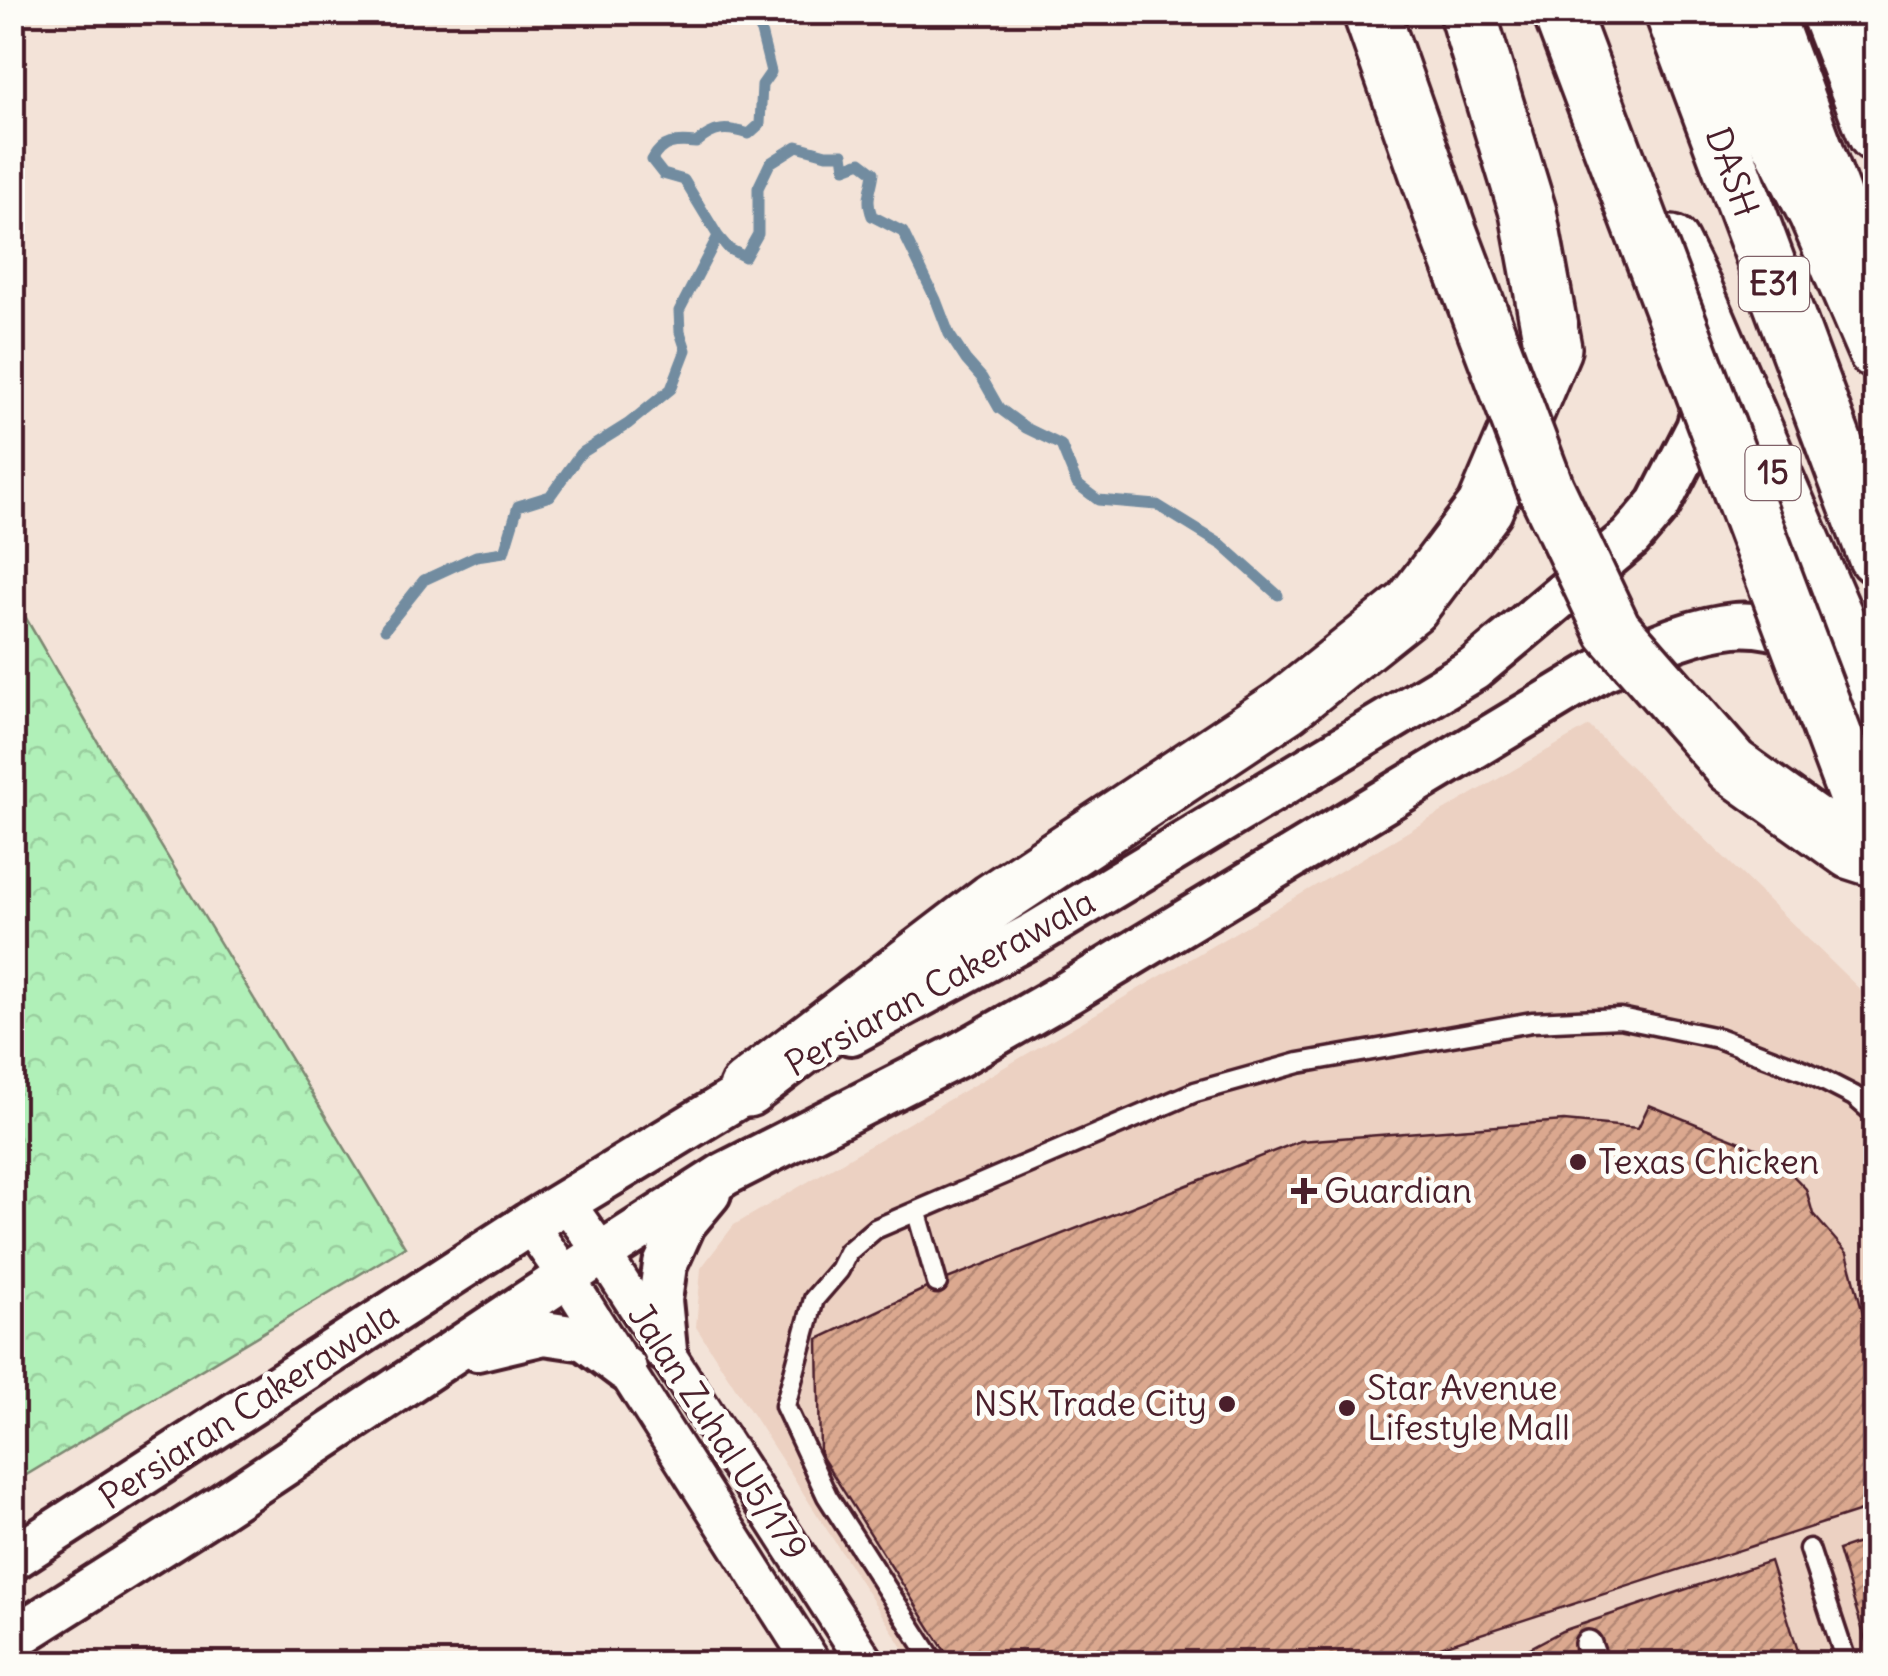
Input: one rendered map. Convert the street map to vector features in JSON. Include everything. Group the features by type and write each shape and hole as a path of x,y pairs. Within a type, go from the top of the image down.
{"highway":[{"path":"1371,12 1546,489 1613,630 1732,766 1851,850 1876,859"},
{"path":"747,1089 993,901 1286,706 1411,606 1485,508 1553,348 1528,212 1467,12"},
{"name":"15","path":"1548,12 1695,292 1876,713"},
{"path":"1561,12 1876,848"},
{"name":"DASH","path":"1673,12 1876,556"},
{"path":"1714,12 1817,214 1876,351"},
{"name":"E31","path":"1764,12 1876,314"},
{"path":"1830,12 1876,134"}],"street":[{"name":"Persiaran Cakerawala","path":"12,1559 529,1224 747,1089 1036,933 1474,668 1630,538 1659,504 1698,428 1708,394 1695,292"},
{"name":"Persiaran Cakerawala","path":"12,1638 218,1509 725,1174 957,1056 1053,1002 1600,670 1692,633 1738,624 1791,631 1851,654"},
{"path":"665,1350 660,1300 666,1264 684,1223 725,1174"},
{"name":"Jalan Zuhal U5/179","path":"566,1201 868,1664"},
{"name":"Jalan Zuhal U5/179","path":"529,1224 814,1664"},
{"path":"437,1363 544,1333 584,1340 625,1369"}],"lane":[{"path":"935,1664 827,1496 785,1406 814,1300 840,1270 848,1252 874,1229 1195,1092 1300,1063 1532,1022 1620,1018 1718,1038 1805,1071 1854,1096 1876,1116"},
{"path":"917,1212 937,1283"},
{"path":"1808,1549 1847,1664"}],"shaded area":[{"path":"1589,726 1875,1004 1875,1663 913,1663 696,1327 701,1268 734,1225"}],"green space":[{"path":"12,594 405,1247 13,1483"}],"building":[{"name":"Star Avenue Lifestyle Mall","path":"1649,1105 1773,1155 1806,1189 1813,1214 1847,1253 1876,1362 1876,1506 1388,1664 953,1664 820,1454 818,1339 937,1283 1300,1141 1564,1121 1638,1128"},
{"path":"1876,1537 1876,1664 1873,1664 1838,1550"},
{"path":"1770,1561 1802,1664 1500,1664 1562,1631"}],"waterway":[{"path":"768,12 759,24 771,72 762,85 760,124 749,134 721,130 696,143 665,146 652,160 663,174 684,180 718,236 729,249 745,257 758,234 758,188 770,163 797,146 843,154 845,168 861,162 874,172 869,199 872,216 903,232 949,334 999,408 1026,428 1061,445 1077,484 1098,500 1157,505 1222,545 1278,595"},
{"path":"385,629 424,580 476,556 504,552 518,506 550,496 580,454 628,424 671,389 686,350 679,311 718,236"}],"place":[{"name":"Texas Chicken","path":"1578,1162"},
{"name":"Guardian","path":"1304,1191"},
{"name":"NSK Trade City","path":"1227,1404"},
{"name":"Star Avenue Lifestyle Mall","path":"1347,1408"}]}
